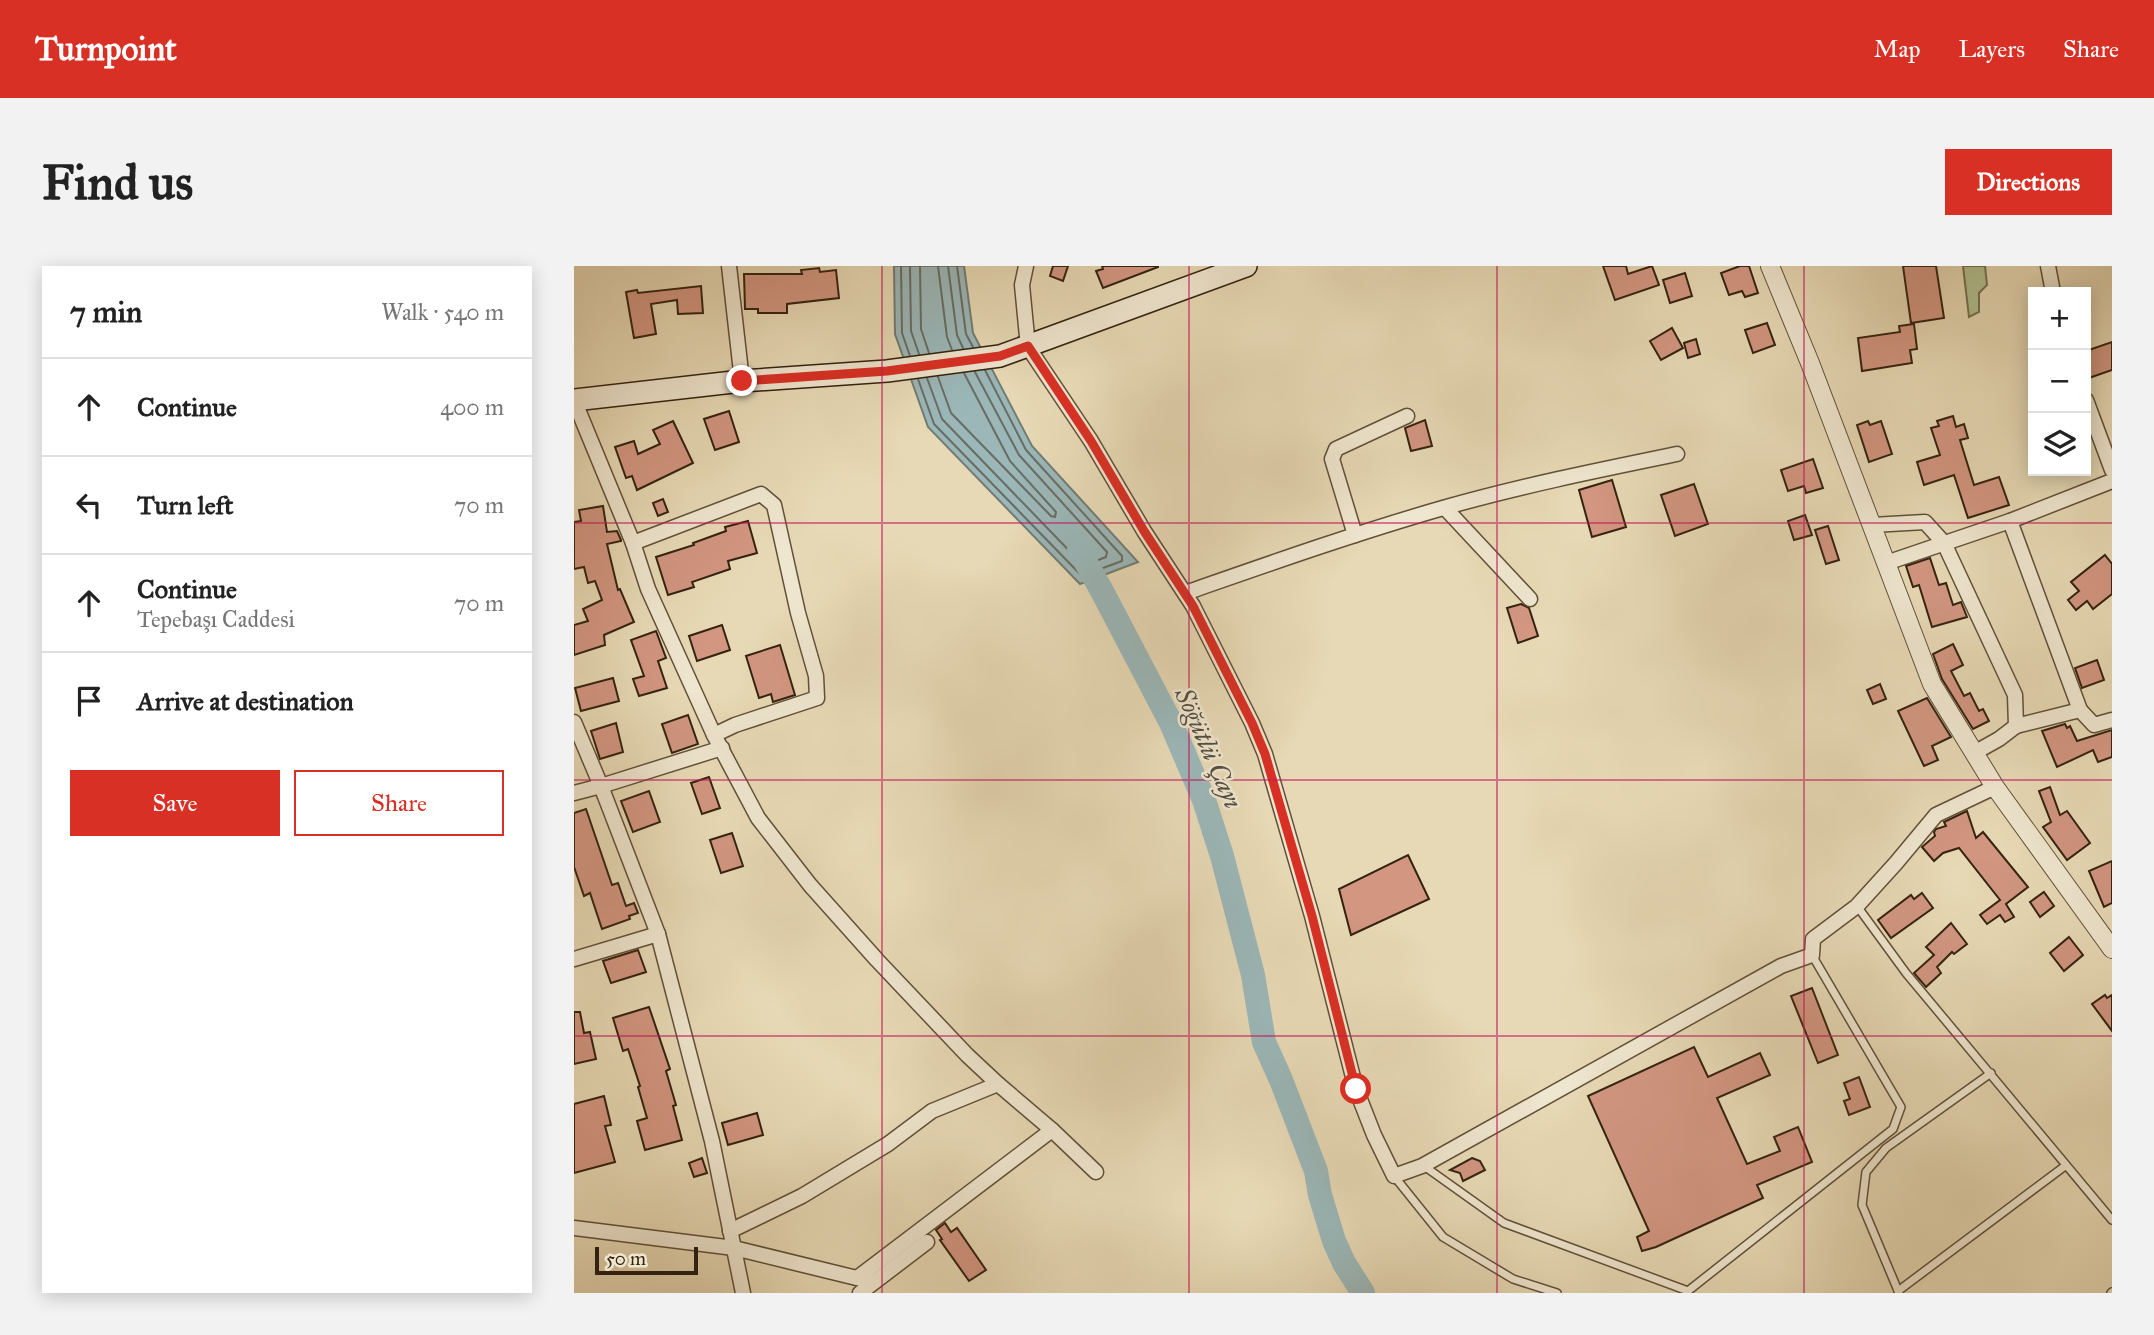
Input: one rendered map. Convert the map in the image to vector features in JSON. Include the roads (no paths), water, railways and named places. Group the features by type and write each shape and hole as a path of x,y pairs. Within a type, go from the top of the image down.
{"main road":[{"path":"574,400 742,381 887,371 1000,356 1246,266"}],"street":[{"path":"729,266 742,381"},
{"path":"1026,266 1022,285 1028,346 1091,441 1144,531 1185,593 1233,683 1265,754 1312,916 1356,1089 1394,1176 1422,1166 1781,966 1812,955 1812,939 1857,906 1936,815 1995,787"},
{"path":"1770,266 1811,363 1932,684 1995,787 2112,950"},
{"path":"2048,266 2052,287"},
{"path":"574,400 634,543 648,589 718,741 758,818 810,885 967,1055 1096,1172"},
{"path":"2091,413 2112,470"},
{"path":"1354,535 1332,459 1336,449 1407,416"},
{"path":"1185,593 1354,535 1445,508 1562,478 1677,454"},
{"path":"1886,563 2010,521 2112,481"},
{"path":"574,793 601,786 718,741 735,726 817,698 816,676 798,613 774,505 761,494 634,543"},
{"path":"1445,508 1530,599"},
{"path":"2010,521 2080,710 2094,725 2112,720"},
{"path":"1872,525 1925,522 1944,543 2015,695 2017,726"},
{"path":"1974,753 2017,726 2080,710"},
{"path":"574,722 658,934 712,1142 743,1293"},
{"path":"574,959 658,934"},
{"path":"730,1231 802,1196 888,1144 932,1111 998,1084"},
{"path":"857,1278 1052,1130"},
{"path":"574,1228 734,1248 873,1282"},
{"path":"860,1293 927,1242"}],"lane":[{"path":"1857,906 1906,973 2112,1220"},
{"path":"1422,1166 1504,1223 1688,1291 1893,1129 1901,1107 1812,955"},
{"path":"1991,1073 1886,1148 1867,1172 1862,1205 1899,1292 2065,1166"},
{"path":"1394,1176 1443,1237 1513,1279 1557,1293"}],"water":[{"path":"894,266 964,266 973,333 1032,446 1138,562 1080,584 928,427 895,334"}],"waterway":[{"name":"Söğütlü Çayı","path":"1079,550 1171,723 1204,800 1222,856 1253,975 1264,1042 1316,1171 1320,1195 1334,1241 1363,1293"}]}
